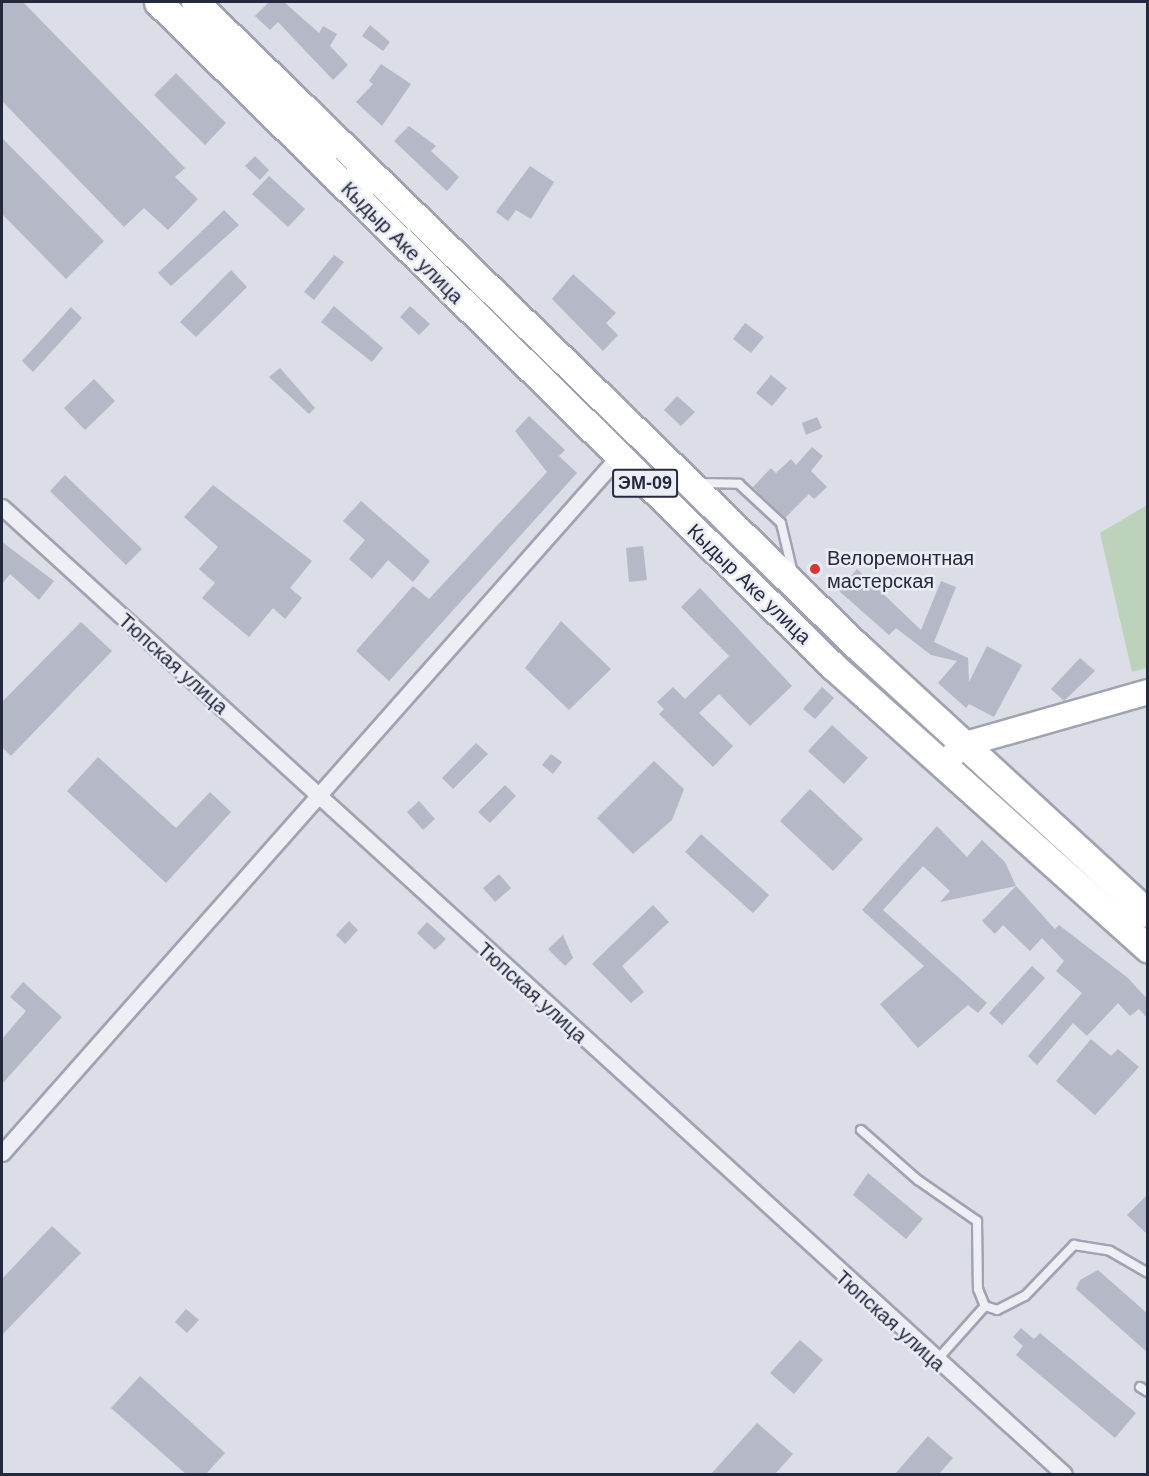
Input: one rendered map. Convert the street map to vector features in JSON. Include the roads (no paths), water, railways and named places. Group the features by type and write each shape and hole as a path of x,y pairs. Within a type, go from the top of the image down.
{"highway":[{"name":"Кыдыр Аке улица","path":"158,2 618,457 941,766 1148,949"},
{"name":"Кыдыр Аке улица","path":"195,2 688,483 795,582 962,745 1148,913"}],"main road":[{"path":"941,766 962,745 1148,692"}],"street":[{"path":"2,1153 618,457"},
{"name":"Тюпская улица","path":"2,507 935,1362 1047,1471 1064,1474"}],"lane":[{"path":"861,1130 918,1180 977,1221 978,1289 985,1306 997,1310 1025,1296 1074,1245 1110,1251 1148,1273"},
{"path":"935,1362 985,1306"},
{"path":"1140,1387 1148,1392"}],"place":[{"name":"Велоремонтная мастерская","path":"815,569"}]}
